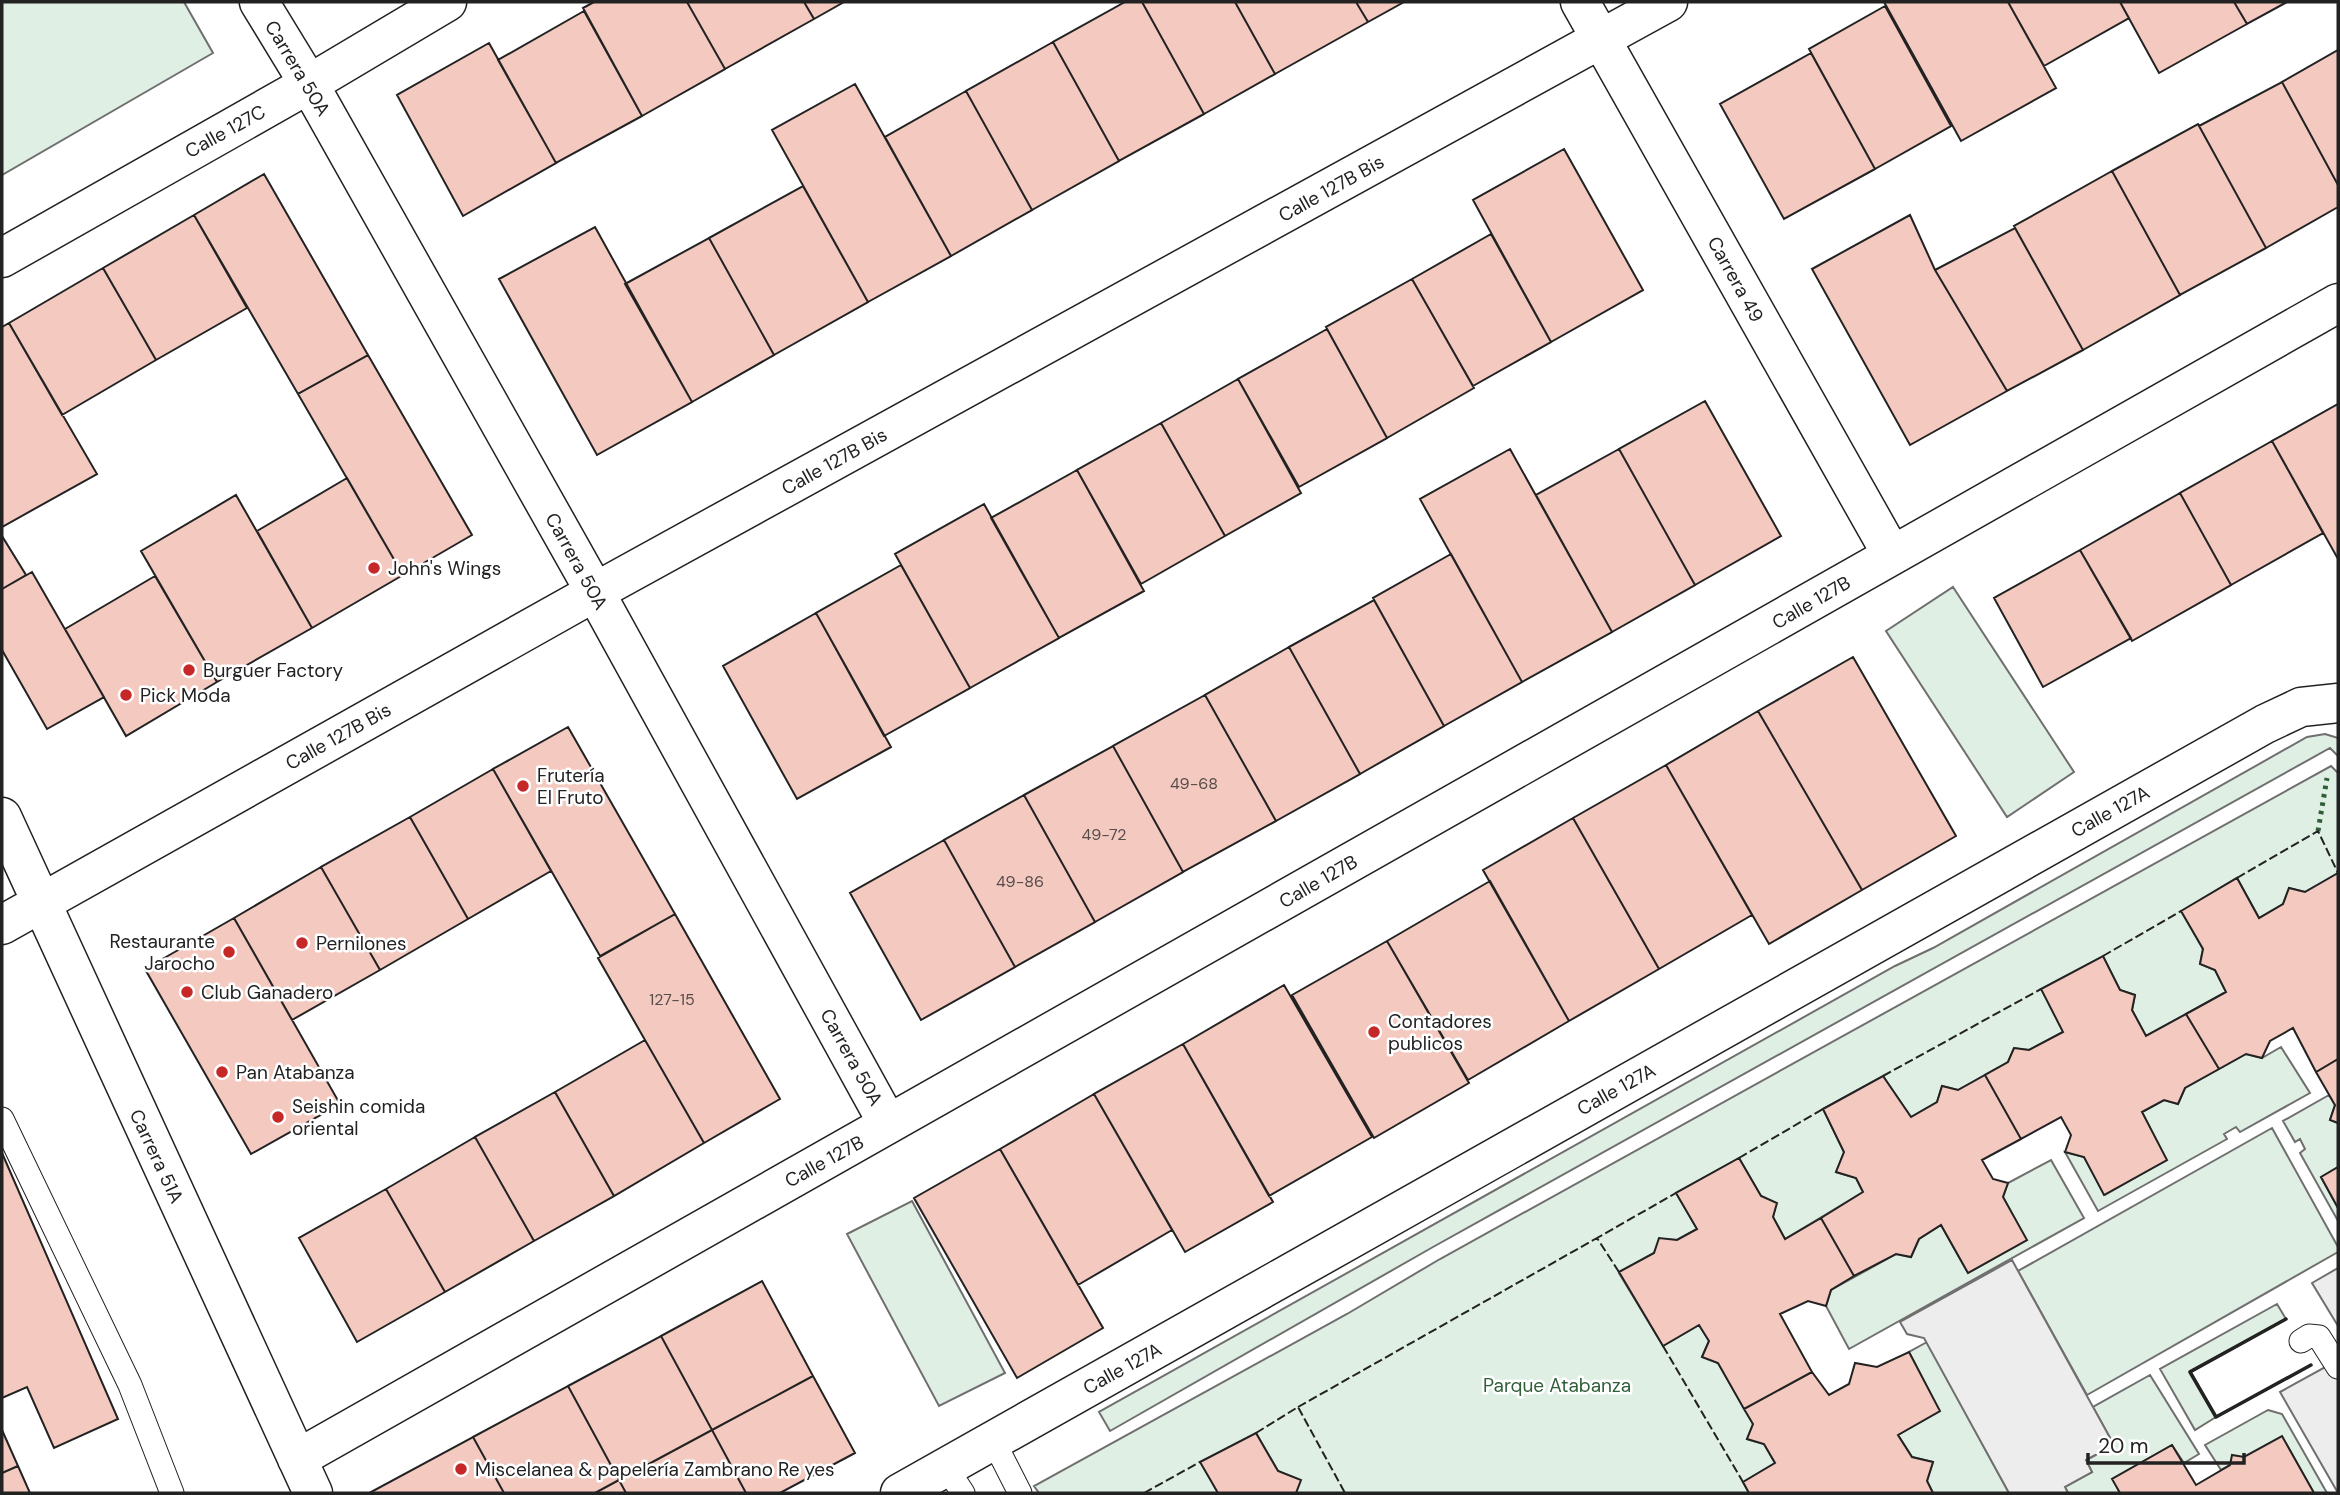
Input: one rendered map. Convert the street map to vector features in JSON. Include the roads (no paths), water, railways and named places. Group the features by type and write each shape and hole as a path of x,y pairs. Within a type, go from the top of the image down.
{"street":[{"name":"Carrera 50A","path":"259,2 309,84 595,592 888,1124"},
{"name":"Calle 127C","path":"2,258 309,84 447,2"},
{"name":"Carrera 49","path":"1580,2 1892,555"},
{"name":"Calle 127B Bis","path":"2,925 595,592 1668,2"},
{"name":"Calle 127B","path":"305,1476 888,1124 2338,303"},
{"name":"Calle 127A","path":"900,1493 955,1480 993,1440 2265,724 2301,706 2338,702"},
{"name":"Carrera 51A","path":"2,817 305,1476"}],"lane":[{"path":"2,1119 130,1385 172,1493"},
{"path":"2301,1341 2309,1336 2319,1337 2338,1367"},
{"path":"993,1440 1020,1493"}],"place":[{"name":"John's Wings","path":"374,568"},
{"name":"Burguer Factory","path":"189,670"},
{"name":"Pick Moda","path":"126,695"},
{"name":"Frutería El Fruto","path":"523,786"},
{"name":"Pernilones","path":"302,943"},
{"name":"Restaurante Jarocho","path":"229,952"},
{"name":"Club Ganadero","path":"187,992"},
{"name":"Contadores publicos","path":"1374,1032"},
{"name":"Pan Atabanza","path":"222,1072"},
{"name":"Seishin comida oriental","path":"278,1117"},
{"name":"Miscelanea & papelería Zambrano Re yes","path":"461,1469"}],"park label":[{"name":"Parque Atabanza","path":"1557,1385"}]}
